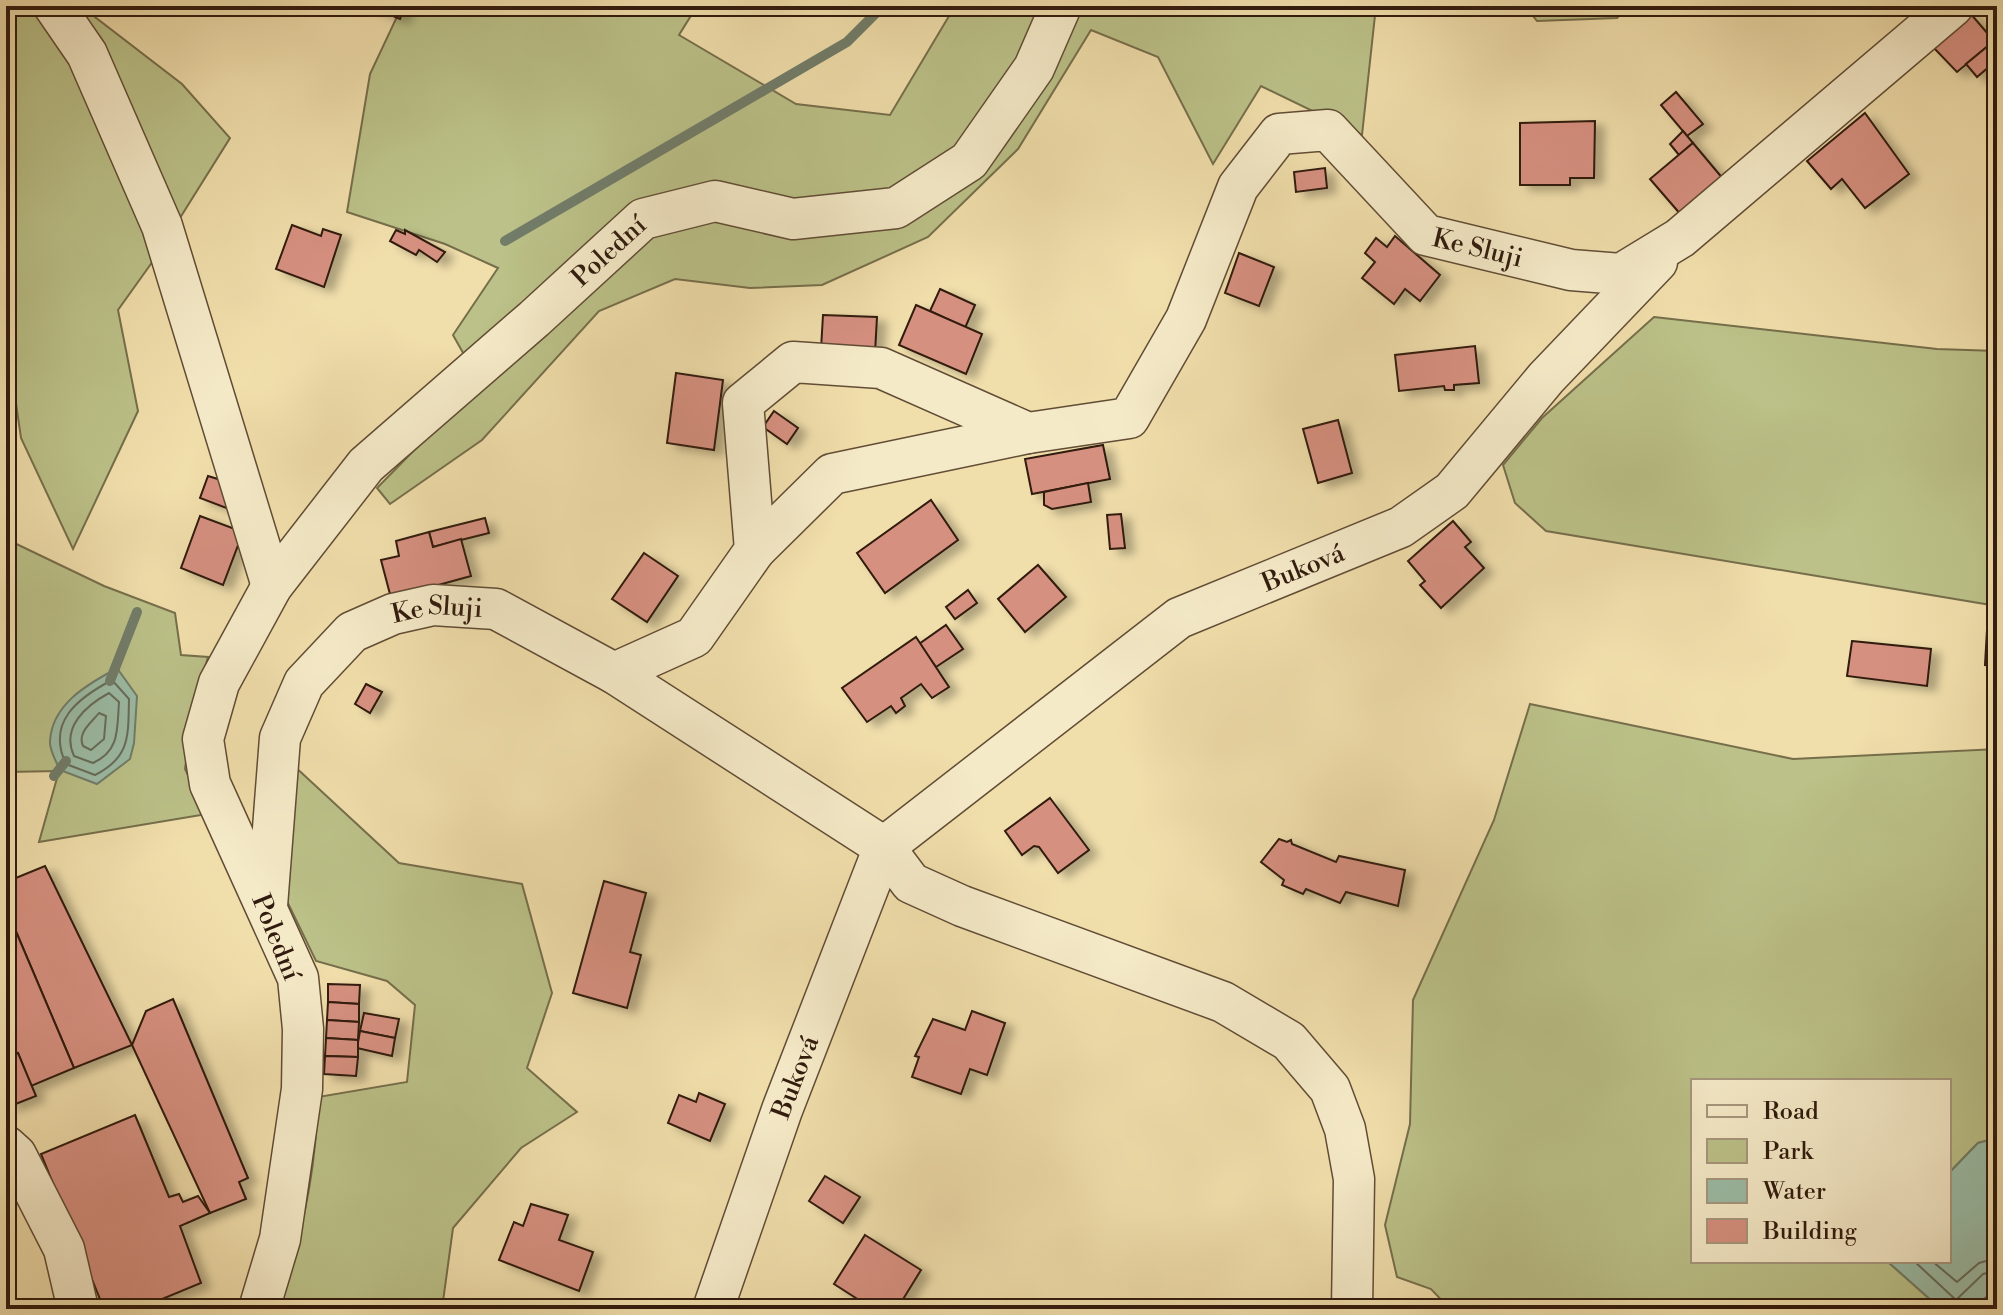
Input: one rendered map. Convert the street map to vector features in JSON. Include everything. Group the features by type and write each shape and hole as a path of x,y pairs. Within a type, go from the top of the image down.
{"street":[{"path":"54,6 87,54 162,226 272,586"},
{"name":"Polední","path":"259,1309 280,1239 302,1089 303,1029 298,978 210,784 203,739 219,683 272,586 366,465 643,219 715,201 793,219 896,208 969,161 1034,68 1061,6"},
{"name":"Ke Sluji","path":"267,906 280,738 304,683 352,632 393,614 433,605 496,609 614,673 694,637 755,550 832,474 1028,433 1129,418 1186,319 1238,187 1279,134 1328,130 1426,235 1571,270 1621,274 1680,238 1953,6"},
{"name":"Buková","path":"713,1309 782,1110 884,847 1179,618 1401,527 1452,491 1546,378 1680,238"},
{"path":"755,550 743,403 793,362 881,368 1028,433"},
{"path":"614,673 884,847 911,883 962,906 1223,1002 1289,1041 1330,1089 1345,1129 1354,1179 1352,1309"},
{"path":"6,1146 16,1155 64,1249 78,1309"}],"green space":[{"path":"6,6 97,6 95,17 182,84 230,138 153,261 118,310 138,411 73,549 21,438 6,335"},
{"path":"402,6 697,6 679,35 796,104 890,115 955,6 1376,6 1362,135 1261,86 1213,164 1158,57 1091,30 1018,149 928,237 822,285 750,288 675,279 599,311 482,440 390,504 377,488 480,383 453,335 498,268 445,244 347,212 370,74"},
{"path":"1525,6 1629,6 1617,18 1537,21"},
{"path":"1654,317 1937,349 1997,351 1997,606 1546,531 1515,503 1503,465 1542,418"},
{"path":"6,539 104,586 175,613 181,655 208,657 193,709 185,769 207,814 39,842 59,771 6,772"},
{"path":"1530,704 1793,759 1997,749 1997,1138 1978,1143 1951,1171 1951,1079 1691,1079 1691,1263 1889,1263 1941,1309 1450,1309 1431,1289 1397,1277 1385,1225 1410,1124 1413,1000 1494,820"},
{"path":"292,764 399,863 522,884 552,993 527,1068 577,1112 521,1148 453,1228 442,1309 274,1309 306,1205 318,1097 407,1082 415,1005 387,981 316,961 283,893"},
{"path":"1997,1282 1997,1309 1972,1309 1989,1296"}],"water":[{"path":"114,670 119,671 137,696 134,743 130,759 97,784 60,770 50,741 57,717 72,698"},
{"path":"1997,1138 1997,1282 1986,1297 1974,1305 1941,1309 1889,1263 1951,1263 1951,1171 1978,1143"}],"building":[{"path":"369,6 405,6 400,19"},
{"path":"1970,13 1994,41 1957,72 1932,46"},
{"path":"1994,41 1997,60 1977,77 1966,64"},
{"path":"1676,92 1703,124 1687,136 1661,105"},
{"path":"1865,113 1909,174 1865,208 1842,179 1831,189 1807,161"},
{"path":"1595,121 1594,178 1570,178 1570,185 1520,185 1520,123"},
{"path":"1683,131 1693,143 1679,155 1670,144"},
{"path":"1693,143 1724,180 1682,216 1650,179"},
{"path":"1325,168 1327,188 1296,192 1294,172"},
{"path":"292,225 321,236 323,229 341,235 324,287 276,269"},
{"path":"396,230 405,234 405,230 445,252 437,262 419,250 416,255 390,241"},
{"path":"1395,236 1440,275 1420,301 1405,289 1394,304 1362,278 1375,262 1365,253 1376,238 1387,247"},
{"path":"1239,253 1274,267 1259,306 1225,293"},
{"path":"940,289 975,305 965,328 930,311"},
{"path":"916,305 982,334 966,374 899,345"},
{"path":"823,315 877,317 875,353 821,349"},
{"path":"1475,346 1479,383 1454,385 1454,390 1445,390 1444,386 1399,391 1395,355"},
{"path":"676,373 723,380 714,450 667,443"},
{"path":"774,411 798,428 787,444 763,427"},
{"path":"1338,420 1352,473 1318,483 1303,429"},
{"path":"1103,445 1110,479 1032,494 1025,459"},
{"path":"208,476 237,485 229,509 200,498"},
{"path":"1088,483 1091,502 1052,509 1044,505 1044,492"},
{"path":"931,500 958,540 885,593 857,553"},
{"path":"1121,514 1125,548 1110,549 1107,515"},
{"path":"200,516 243,532 223,585 181,568"},
{"path":"485,518 489,533 433,547 429,532"},
{"path":"1453,521 1471,542 1465,547 1484,568 1441,608 1420,585 1425,581 1408,561"},
{"path":"429,532 433,547 461,539 471,576 391,598 381,560 399,556 396,541"},
{"path":"644,553 678,576 647,622 612,599"},
{"path":"1038,565 1066,597 1025,632 998,599"},
{"path":"968,590 977,603 955,619 946,607"},
{"path":"946,625 963,649 936,667 919,644"},
{"path":"1987,630 1997,631 1997,648 1986,647"},
{"path":"916,637 949,687 932,698 921,684 901,698 905,706 896,713 891,706 867,722 842,688"},
{"path":"1852,641 1931,649 1927,686 1847,676"},
{"path":"1986,647 1997,648 1997,666 1985,665"},
{"path":"366,684 382,692 370,713 355,704"},
{"path":"1050,798 1089,850 1058,873 1039,847 1034,846 1022,855 1005,831"},
{"path":"1279,839 1291,840 1292,844 1336,862 1339,856 1405,870 1398,906 1346,892 1340,903 1306,889 1303,894 1282,885 1284,880 1261,862"},
{"path":"45,866 132,1045 74,1068 6,908 6,882"},
{"path":"604,881 646,893 630,952 641,955 627,1008 573,993"},
{"path":"6,908 74,1068 31,1086 18,1053 12,1051 6,1037"},
{"path":"328,984 360,985 359,1004 328,1002"},
{"path":"173,999 248,1178 239,1182 246,1199 210,1213 132,1045 146,1011"},
{"path":"328,1002 359,1004 359,1022 327,1020"},
{"path":"972,1011 1005,1023 987,1075 970,1069 961,1094 912,1077 919,1057 915,1056 933,1019 965,1030"},
{"path":"364,1013 399,1019 395,1038 360,1031"},
{"path":"327,1020 359,1022 358,1040 326,1038"},
{"path":"360,1031 395,1038 392,1056 357,1048"},
{"path":"326,1038 358,1040 358,1057 325,1056"},
{"path":"18,1053 36,1096 8,1107 6,1058"},
{"path":"325,1056 358,1057 356,1076 324,1074"},
{"path":"699,1093 725,1104 710,1141 668,1123 679,1095 696,1102"},
{"path":"135,1115 169,1197 179,1194 183,1202 198,1196 210,1213 180,1226 201,1283 138,1309 104,1309 41,1154"},
{"path":"825,1176 860,1197 843,1223 809,1201"},
{"path":"531,1204 568,1215 559,1240 593,1252 579,1291 499,1260 514,1222 523,1226"},
{"path":"865,1235 921,1270 897,1309 886,1309 873,1301 870,1307 834,1284"}],"waterway":[{"path":"505,241 847,42 883,6"},
{"path":"110,681 137,612"},
{"path":"54,776 66,761"},
{"path":"6,1282 9,1309"}]}
